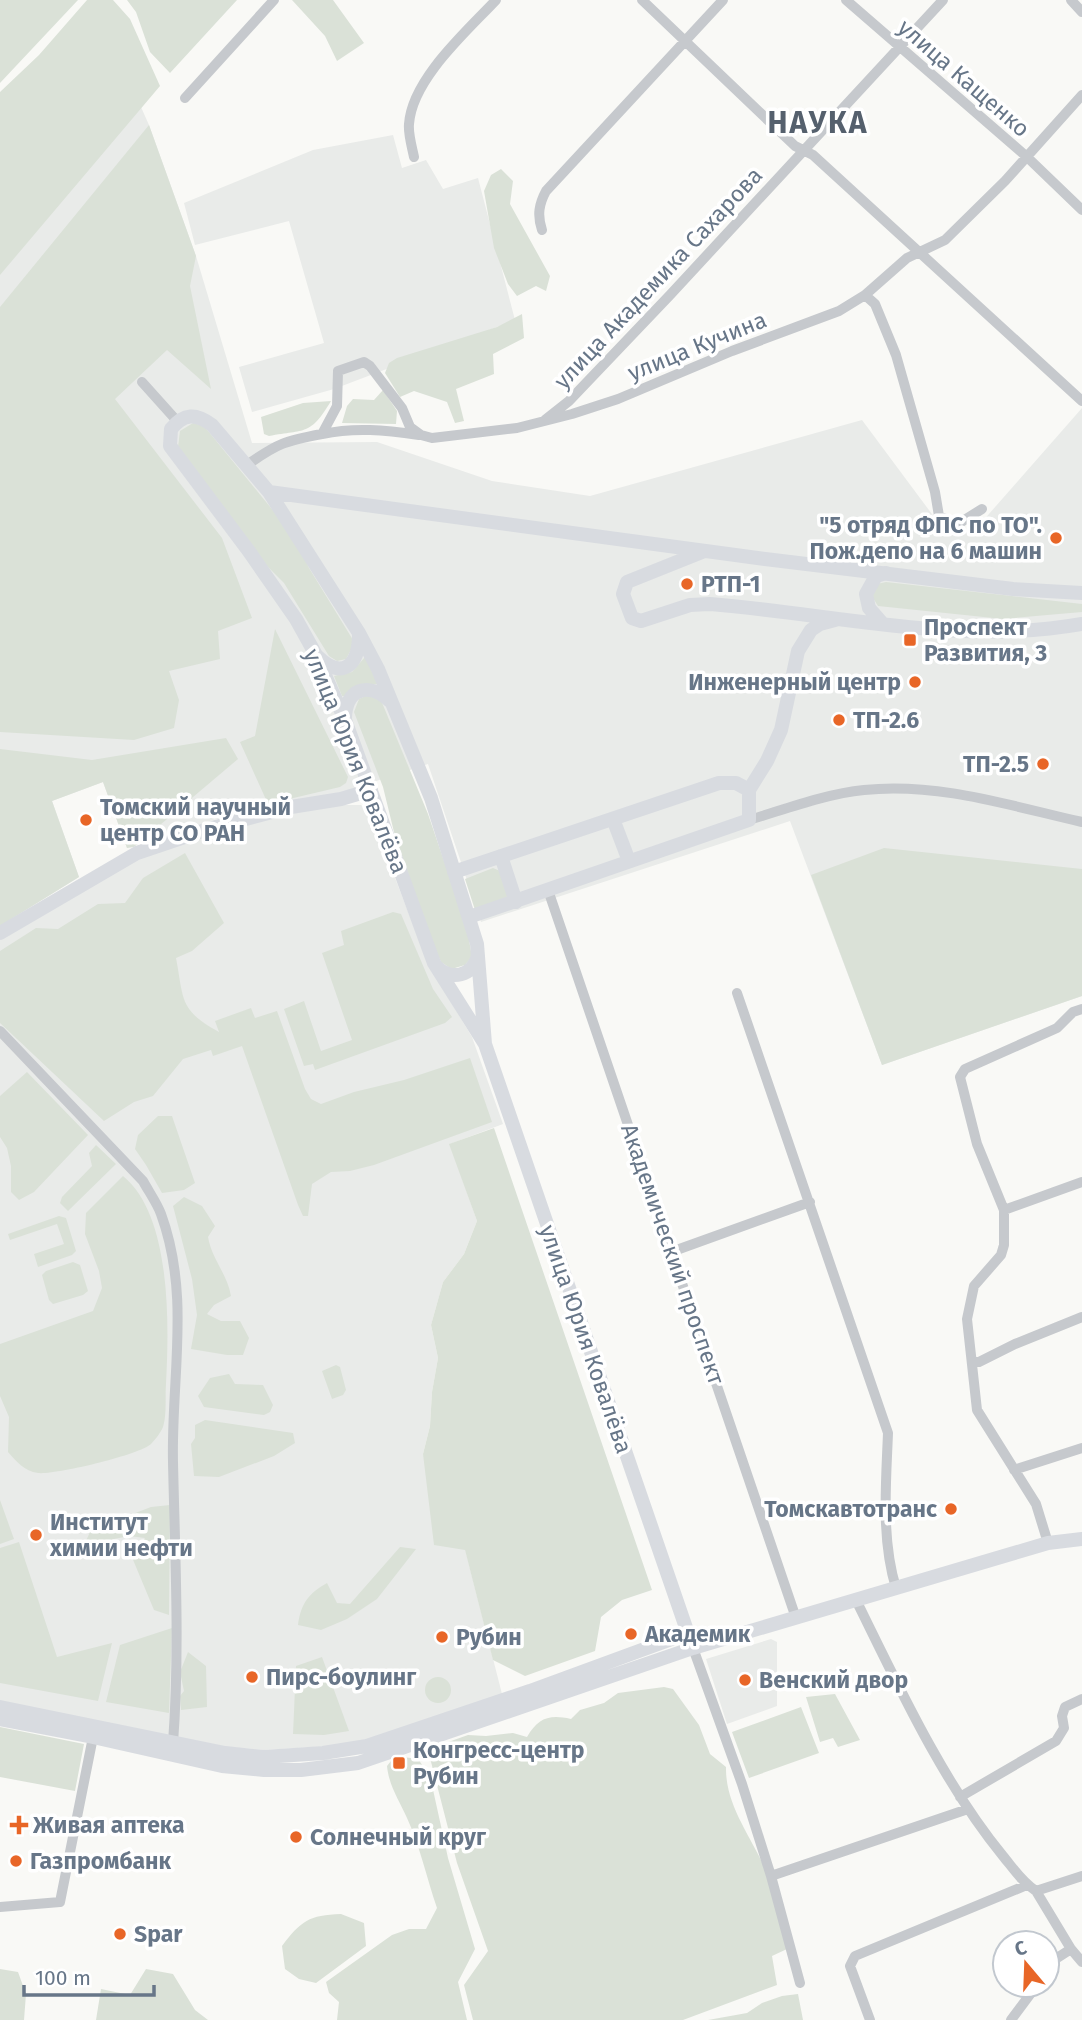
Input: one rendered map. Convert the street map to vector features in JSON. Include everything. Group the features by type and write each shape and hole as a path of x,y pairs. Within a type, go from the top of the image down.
{"main road":[{"name":"улица Юрия Ковалёва","path":"485,1044 478,954 469,918 431,798 378,669 359,633 268,492 247,465 212,425 202,418 193,415 177,421 171,429 170,446 248,550 296,619 316,655 345,720 435,963 485,1044 688,1633"},
{"path":"268,492 704,551 1013,589 1082,593"},
{"path":"704,551 627,582 623,594 632,618 641,621 690,605 710,604 958,631 1003,632 1082,624"},
{"path":"883,624 870,608 866,594 871,581 887,572"},
{"path":"469,918 749,820 749,790 767,761 781,730 794,663 803,640 820,624 846,619"},
{"path":"316,655 331,666 347,666 358,655 359,633"},
{"path":"345,720 346,704 360,691 374,691 391,702"},
{"path":"454,872 719,783 737,783 749,790"},
{"path":"0,933 136,853 208,829 291,807 341,799 371,789"},
{"path":"613,819 629,861"},
{"path":"501,856 516,902"},
{"path":"435,963 443,972 456,976 469,971 478,954"},
{"path":"0,1707 222,1766 301,1770 369,1753 693,1648 1048,1543 1082,1538"},
{"path":"532,1698 688,1633 693,1648"},
{"path":"0,1719 264,1757 369,1753"}],"street":[{"path":"185,98 274,0"},
{"path":"414,157 409,124 421,85 445,54 496,0"},
{"path":"642,0 795,146 813,155 1082,401"},
{"path":"542,230 538,213 546,191 723,0"},
{"name":"улица Кащенко","path":"846,0 1027,157 1082,210"},
{"name":"улица Академика Сахарова","path":"539,424 569,401 943,0"},
{"path":"1070,0 1082,12"},
{"name":"улица Кучина","path":"247,465 273,446 287,440 341,430 377,429 432,438 539,424 618,398 732,351 839,312 865,295 907,258 945,240 1027,157 1082,95"},
{"path":"865,295 875,304 896,355 939,516 958,524 982,509"},
{"path":"322,434 337,406 338,371 364,362 402,408 410,427 421,435"},
{"path":"142,382 177,421"},
{"path":"569,401 566,410 572,414"},
{"path":"749,820 842,794 902,788 952,793 1082,821"},
{"name":"Академический проспект","path":"548,890 796,1618"},
{"path":"737,993 888,1433 885,1506 892,1574 896,1588"},
{"path":"1048,1543 1036,1504 977,1409 967,1320 974,1286 1001,1255 1004,1245 1004,1210 976,1144 960,1077 965,1069 1057,1028 1073,1012 1082,1009"},
{"path":"0,1031 143,1181 160,1211 170,1241 178,1282 173,1458 176,1625 173,1743"},
{"path":"1004,1210 1082,1182"},
{"path":"671,1252 810,1202"},
{"path":"972,1362 979,1362 1082,1317"},
{"path":"1014,1471 1082,1448"},
{"path":"856,1600 960,1797 990,1840 1032,1888 1082,1962"},
{"path":"693,1648 742,1784 800,1983"},
{"path":"960,1797 1056,1741 1064,1728 1062,1716 1065,1707 1082,1699"},
{"path":"0,1908 60,1902 94,1732"},
{"path":"771,1876 968,1809"},
{"path":"870,2020 850,1966 855,1956 1032,1888 1082,1876"},
{"path":"1061,1955 1071,1949"},
{"path":"1011,2020 1027,1999"}],"shaded area":[{"path":"0,0 78,0 0,83"},
{"path":"87,0 113,0 130,19 160,86 0,275 0,92 39,55"},
{"path":"127,0 237,0 170,73 150,52 136,12"},
{"path":"292,0 333,0 364,43 337,61 325,36"},
{"path":"116,51 149,125 196,256 252,443 377,442 492,481 590,496 862,420 946,533 974,531 1082,408 1082,996 882,1065 790,821 481,922 428,764 340,793 290,801 213,820 127,848 103,782 52,801 79,877 0,926 0,183"},
{"path":"149,125 196,256 190,286 211,389 167,350 115,399 222,538 252,618 218,631 220,659 169,671 179,700 174,728 134,740 0,732 0,307"},
{"path":"393,135 402,168 426,160 443,189 478,178 515,320 334,389 252,412 239,367 324,343 289,221 195,245 184,203 313,150"},
{"path":"501,169 513,181 510,204 550,276 546,291 536,286 517,296 508,284 494,248 484,191 491,175"},
{"path":"522,314 524,338 493,354 494,374 456,389 464,421 455,423 447,402 414,391 400,397 385,373 389,363 397,358 497,327"},
{"path":"383,390 397,411 396,424 342,423 347,406 353,399 374,400"},
{"path":"331,401 318,420 306,429 269,436 264,434 261,417 303,403"},
{"path":"193,423 204,426 280,519 299,547 353,640 354,644 346,659 337,661 329,656 284,583 265,564 178,447 180,431"},
{"path":"886,582 1082,604 1082,612 1003,619 878,606 873,598 873,588"},
{"path":"275,629 348,777 346,783 340,787 268,804 240,742 255,736"},
{"path":"365,657 378,684 357,685 342,696 334,676 352,672"},
{"path":"368,695 381,701 428,814 467,928 472,957 465,965 450,968 441,962 430,938 394,832 383,787 354,712 359,699"},
{"path":"226,738 238,759 134,847 127,848 103,782 52,801 79,877 0,926 0,749 92,760"},
{"path":"361,805 370,813 429,966 472,1037 503,1124 450,1144 477,1221 464,1254 443,1282 431,1325 438,1358 430,1426 423,1454 465,1549 502,1694 364,1741 346,1745 264,1750 227,1747 0,1701 0,940 139,859 178,844 292,813"},
{"path":"884,848 1082,869 1082,996 882,1065 811,875"},
{"path":"185,853 224,923 192,951 176,958 183,994 190,1010 197,1017 219,1032 215,1021 251,1008 255,1018 277,1011 305,1089 311,1099 321,1104 470,1058 492,1122 374,1165 331,1172 312,1184 308,1216 303,1216 242,1046 213,1056 211,1050 183,1059 153,1096 134,1102 104,1121 0,1023 0,951 36,928 58,929 98,904 125,903 143,878"},
{"path":"493,868 500,871 509,896 475,910 465,879"},
{"path":"393,912 401,914 433,989 452,1017 445,1023 315,1070 313,1064 304,1066 284,1009 304,1001 321,1051 352,1040 322,953 344,945 341,931"},
{"path":"27,1072 88,1135 34,1192 19,1200 11,1192 11,1166 7,1148 0,1137 0,1096"},
{"path":"158,1116 172,1116 195,1183 184,1190 162,1193 135,1149 138,1135"},
{"path":"494,1128 652,1590 622,1600 601,1617 595,1651 525,1676 493,1660 465,1550 434,1545 423,1454 430,1426 438,1358 431,1325 443,1282 464,1254 477,1221 449,1144"},
{"path":"96,1145 116,1164 68,1211 60,1203 62,1197 92,1166 89,1153"},
{"path":"123,1176 139,1194 151,1217 164,1273 167,1333 163,1427 151,1444 131,1453 61,1471 33,1472 21,1466 8,1452 9,1417 0,1396 0,1344 93,1311 102,1288 99,1271 85,1234 86,1213"},
{"path":"184,1197 202,1206 215,1226 208,1237 231,1296 214,1305 207,1314 221,1321 240,1321 249,1338 243,1355 191,1349 197,1315 192,1279 173,1206"},
{"path":"59,1216 66,1218 76,1251 72,1255 38,1267 34,1254 64,1244 57,1224 10,1240 8,1234"},
{"path":"73,1262 80,1265 88,1291 53,1304 49,1300 42,1275 46,1271"},
{"path":"336,1365 340,1367 346,1390 343,1395 332,1399 322,1371"},
{"path":"229,1374 235,1384 263,1385 273,1405 270,1412 264,1415 204,1407 198,1396 210,1378"},
{"path":"205,1420 293,1433 295,1443 274,1456 219,1477 194,1476 191,1444 195,1438 195,1425"},
{"path":"0,1500 14,1539 0,1544"},
{"path":"170,1505 169,1615 154,1610 131,1555 145,1538 129,1536 84,1545 91,1530 151,1507"},
{"path":"19,1542 57,1657 112,1643 98,1701 0,1683 0,1548"},
{"path":"400,1547 416,1549 377,1599 347,1619 321,1630 298,1625 304,1605 315,1591 327,1583 337,1603 350,1604"},
{"path":"172,1628 169,1713 106,1702 120,1645"},
{"path":"771,1639 777,1642 777,1706 727,1724 706,1659"},
{"path":"188,1652 206,1666 207,1707 181,1710 180,1696 184,1691 180,1672"},
{"path":"322,1657 349,1731 324,1735 293,1734 296,1666"},
{"path":"438,1677 447,1681 451,1690 447,1699 438,1703 429,1699 425,1690 429,1681"},
{"path":"664,1687 673,1689 699,1725 710,1754 726,1767 727,1782 736,1812 770,1881 787,1949 772,1956 777,1985 683,2020 473,2020 464,1985 488,1951 457,1863 429,1754 437,1746 468,1735 513,1733 527,1737 535,1725 550,1717 571,1719 580,1710 604,1703 618,1693"},
{"path":"835,1694 860,1740 838,1747 833,1738 820,1742 806,1697"},
{"path":"801,1707 819,1753 749,1778 732,1732"},
{"path":"0,1727 84,1744 75,1791 0,1777"},
{"path":"403,1757 418,1759 430,1776 448,1858 475,1949 458,1982 467,2020 337,2020 339,2002 329,1993 326,1982 392,1935 409,1929 426,1929 437,1908 416,1840 388,1773 387,1766 391,1761"},
{"path":"341,1914 364,1923 366,1946 316,1983 299,1979 285,1969 282,1946 301,1925 313,1918"},
{"path":"0,1969 18,1972 26,1994 24,2020 0,2020"},
{"path":"146,1969 173,1974 195,2010 208,2020 96,2020 101,1989 130,1995"},
{"path":"798,1994 803,2020 708,2020 747,2013 762,2003"}],"place":[{"name":"\"5 отряд ФПС по ТО\". Пож.депо на 6 машин","path":"1056,538"},
{"name":"РТП-1","path":"687,584"},
{"name":"Проспект Развития, 3","path":"910,640"},
{"name":"Инженерный центр","path":"915,682"},
{"name":"ТП-2.6","path":"839,720"},
{"name":"ТП-2.5","path":"1043,764"},
{"name":"Томский научный центр СО РАН","path":"86,820"},
{"name":"Томскавтотранс","path":"951,1509"},
{"name":"Институт химии нефти","path":"36,1535"},
{"name":"Академик","path":"631,1634"},
{"name":"Рубин","path":"442,1637"},
{"name":"Пирс-боулинг","path":"252,1677"},
{"name":"Венский двор","path":"745,1680"},
{"name":"Конгресс-центр Рубин","path":"399,1763"},
{"name":"Живая аптека","path":"19,1825"},
{"name":"Солнечный круг","path":"296,1837"},
{"name":"Газпромбанк","path":"16,1861"},
{"name":"Spar","path":"120,1934"}],"district":[{"name":"НАУКА","path":"818,123"}]}
